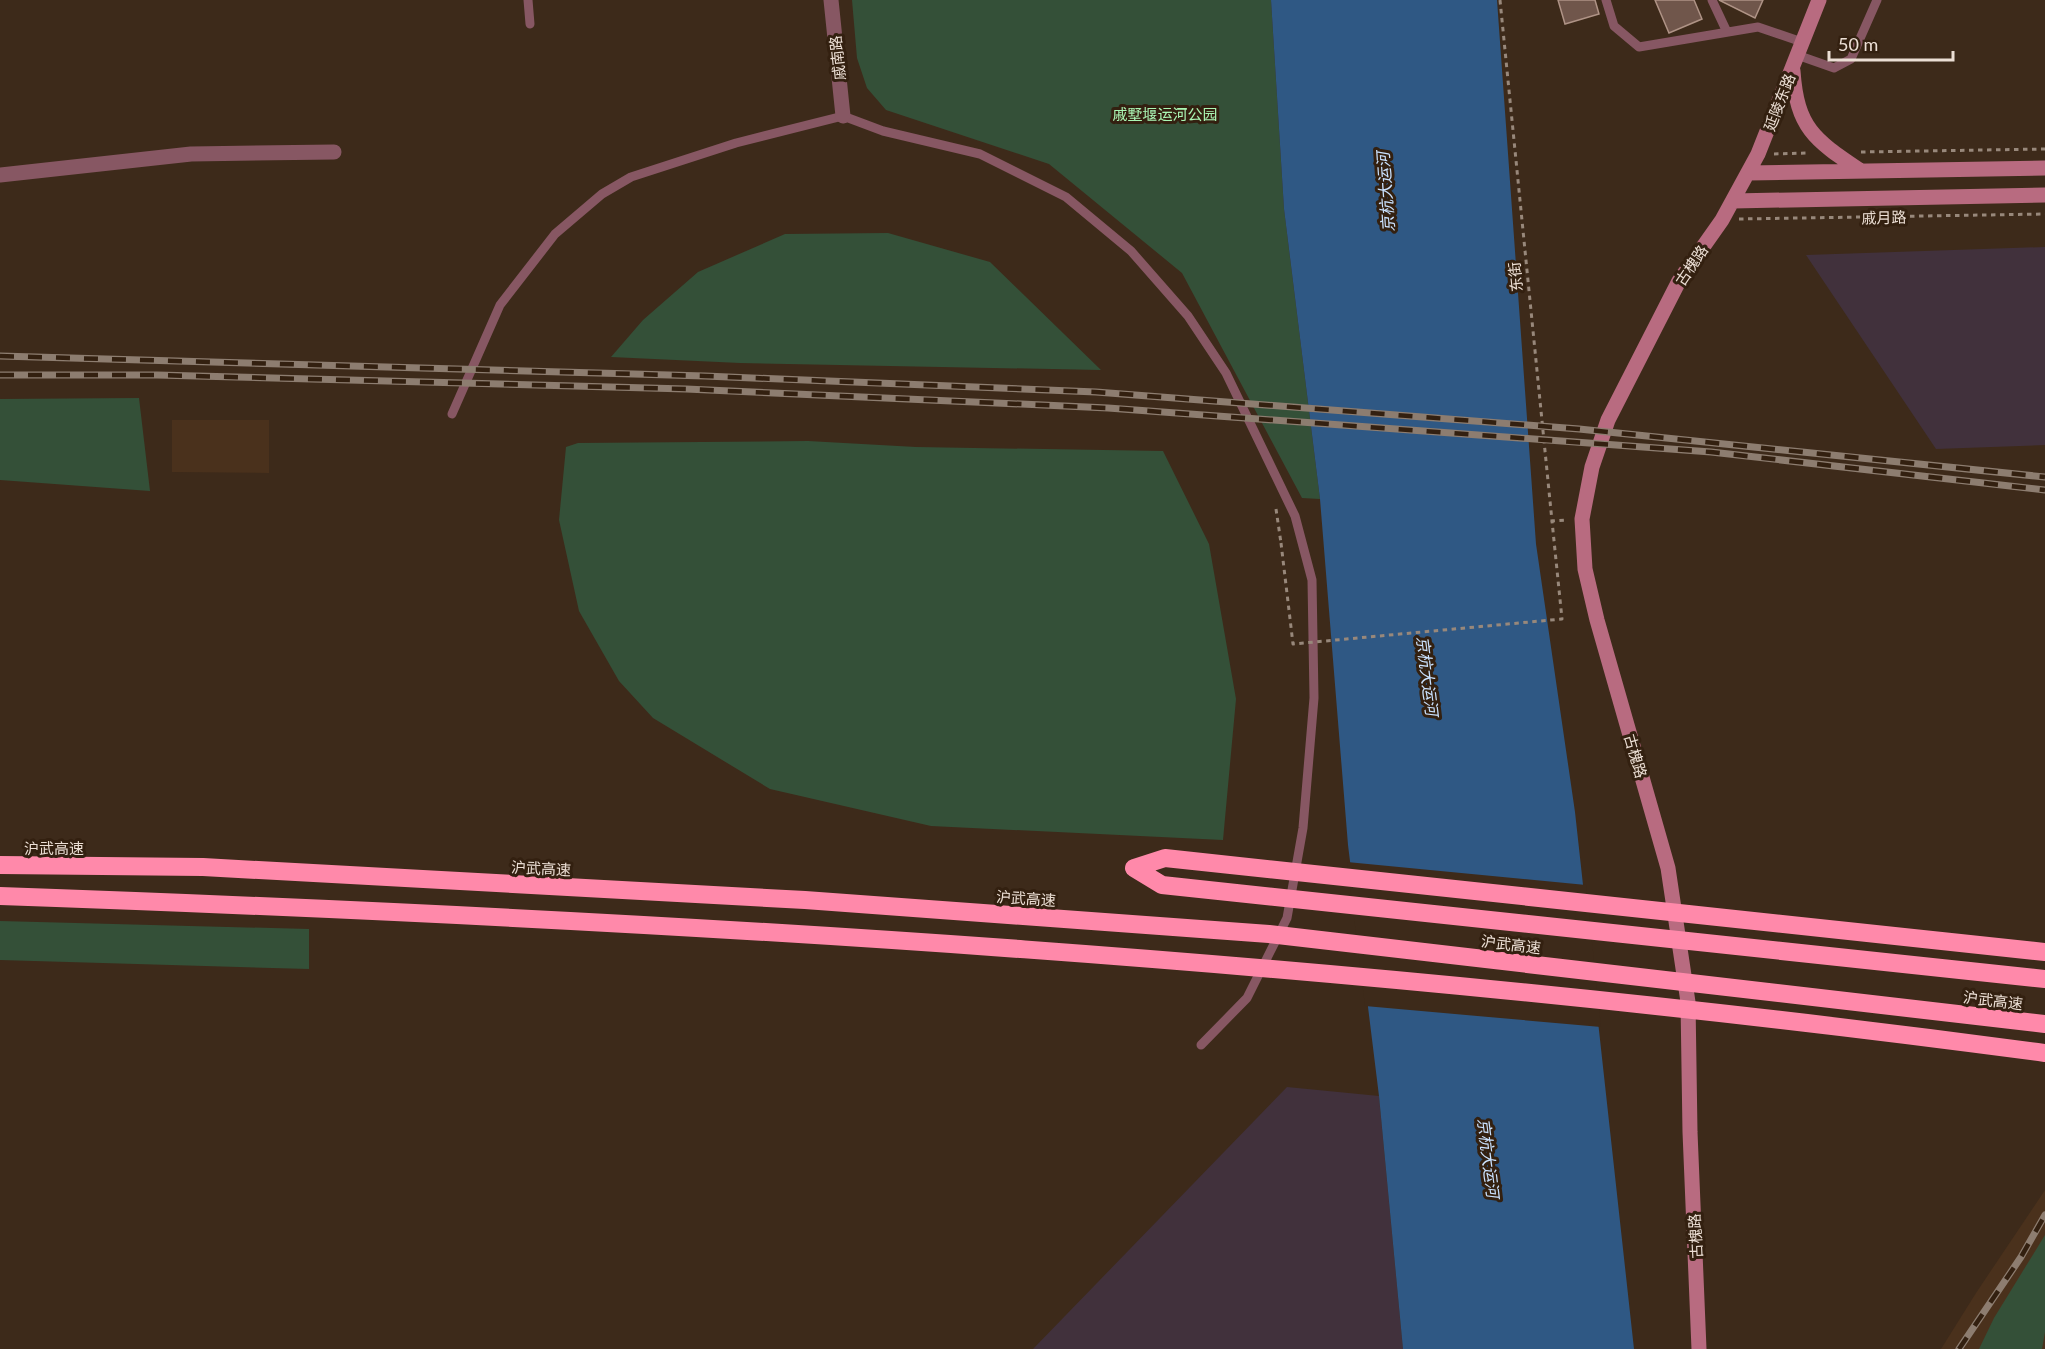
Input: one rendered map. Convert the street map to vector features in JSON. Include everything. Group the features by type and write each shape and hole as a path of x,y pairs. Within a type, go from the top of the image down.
{"highway":[{"name":"沪武高速","path":"2045,952 1165,858 1134,868 1162,885 2045,979"},
{"name":"沪武高速","path":"0,865 215,867 805,900 1269,934 2045,1024"},
{"path":"0,896 347,908 894,939 1319,972 1603,1000 2045,1053"}],"street":[{"name":"戚南路","path":"831,0 843,116"},
{"name":"延陵东路","path":"1733,201 1758,154 1819,0"},
{"path":"1797,55 1795,100 1805,123 1820,142 1861,171"},
{"path":"0,175 191,154 334,152"},
{"path":"1748,173 2045,168"},
{"name":"戚月路","path":"1733,201 2045,195"},
{"name":"古槐路","path":"1699,1349 1689,1132 1688,1002 1668,868 1597,620 1585,569 1582,519 1592,467 1608,420 1678,281 1733,201"}],"lane":[{"path":"528,0 530,24"},
{"path":"1606,0 1614,26 1640,46 1758,27 1797,55 1834,68 1851,59 1877,0"},
{"path":"1712,0 1727,32"},
{"path":"452,414 500,305 555,234 602,194 631,177 736,143 843,116 883,131 980,154 1066,197 1131,251 1188,316 1226,373 1295,516 1312,580 1314,698 1304,828 1287,918 1247,998 1202,1045"}],"path":[{"name":"东街","path":"1281,543 1293,644 1562,619 1500,0"},
{"path":"1758,154 2045,149"},
{"name":"戚月路","path":"1722,220 2045,214"},
{"path":"1552,521 1582,519"}],"shaded area":[{"path":"2045,247 2045,445 1936,449 1806,255"},
{"path":"172,420 269,420 269,473 172,472"},
{"path":"1287,1087 1379,1096 1403,1349 1033,1349"},
{"path":"2045,1190 2045,1349 1941,1349 1976,1293"}],"green space":[{"name":"戚墅堰运河公园","path":"852,0 1271,0 1284,209 1320,499 1302,498 1182,273 1049,164 886,110 867,88 857,58"},
{"path":"888,233 990,262 1101,370 740,363 611,357 643,320 698,272 785,234"},
{"path":"139,398 150,491 0,480 0,399"},
{"path":"808,441 916,447 1163,451 1209,544 1236,699 1223,840 931,826 770,789 653,718 619,681 579,611 559,520 566,447 578,443"},
{"path":"0,921 309,929 309,969 0,960"},
{"path":"2045,1235 2045,1332 2042,1349 1979,1349 1994,1318"}],"water":[{"name":"京杭大运河","path":"1271,0 1497,0 1536,544 1575,812 1634,1349 1403,1349 1379,1096 1348,845 1320,499 1284,209"}],"pier":[{"path":"1347,862 1586,885 1601,1027 1365,1006"}],"building":[{"path":"1558,0 1595,0 1599,14 1565,24"},
{"path":"1655,0 1694,0 1702,19 1669,33"},
{"path":"1719,0 1763,0 1755,18"}],"railway":[{"path":"0,356 705,376 1096,392 1579,429 2045,477"},
{"path":"0,375 157,375 686,389 1108,408 1711,452 2045,490"},
{"path":"1959,1349 2021,1257 2045,1215"}]}
